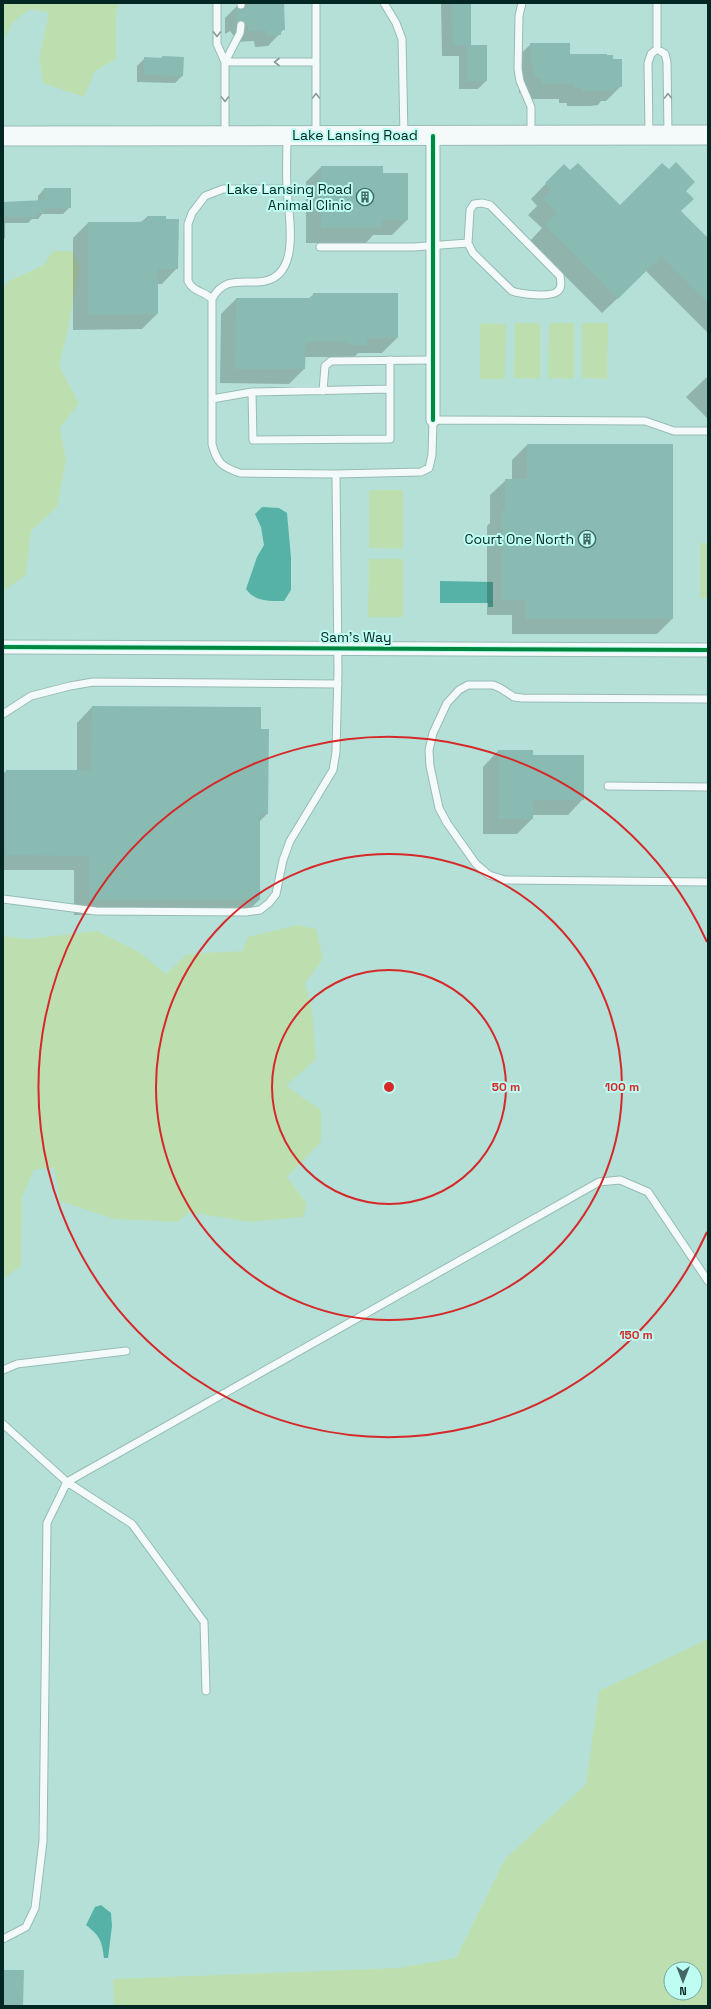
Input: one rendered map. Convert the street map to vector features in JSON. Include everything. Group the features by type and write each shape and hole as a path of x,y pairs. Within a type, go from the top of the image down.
{"main road":[{"name":"Lake Lansing Road","path":"3,136 708,135"}],"street":[{"path":"433,136 433,420"},
{"name":"Sam's Way","path":"3,647 708,650"}],"lane":[{"path":"217,3 217,44 225,62 225,135"},
{"path":"316,3 316,135"},
{"path":"384,3 396,23 402,39 404,136"},
{"path":"522,3 519,16 518,69 520,81 531,107 531,135"},
{"path":"649,135 648,63 651,54 657,48 657,3"},
{"path":"225,62 240,33 241,25"},
{"path":"657,48 665,54 668,62 668,135"},
{"path":"225,62 316,62"},
{"path":"287,135 287,189 290,207 291,246 288,258 282,270 273,278 261,282 231,283 224,285 216,292 212,299 212,444 216,458 226,468 240,473 336,474 421,472 429,468 432,455 433,420 645,421 674,431 708,431"},
{"path":"212,299 192,288 188,281 188,224 192,213 205,196 223,189 287,189"},
{"path":"482,203 490,205 560,276 562,284 559,291 553,295 520,294 512,291 473,253 468,243 470,210 474,204 482,203"},
{"path":"320,247 414,247 468,243"},
{"path":"252,392 253,440 390,439 390,360"},
{"path":"323,390 325,366 331,361 432,360"},
{"path":"212,399 252,392 390,389"},
{"path":"3,898 96,912 246,912 260,910 269,903 276,894 283,860 290,841 333,770 336,752 338,648 336,474"},
{"path":"3,714 31,696 93,682 338,684"},
{"path":"708,699 522,698 514,697 493,685 468,685 459,690 447,702 433,733 429,750 430,766 439,808 447,823 476,864 490,875 505,880 708,882"},
{"path":"608,786 708,787"},
{"path":"3,1939 26,1927 35,1908 44,1841 47,1523 67,1482 599,1182 620,1180 648,1192 708,1281"},
{"path":"3,1370 17,1364 126,1351"},
{"path":"3,1424 67,1482 132,1524 204,1622 206,1691"}],"green space":[{"path":"3,3 119,3 116,13 116,59 95,71 84,97 43,83 39,58 49,13 30,9 13,22 3,40"},
{"path":"53,251 72,251 79,268 68,329 59,366 79,403 60,428 66,460 57,507 31,531 26,575 3,591 3,288 9,281 44,265"},
{"path":"480,323 506,324 505,379 480,379"},
{"path":"515,323 540,323 540,379 514,378"},
{"path":"549,323 574,323 574,379 548,378"},
{"path":"582,323 608,323 607,379 582,378"},
{"path":"369,490 403,490 403,549 369,548"},
{"path":"700,543 708,543 708,598 700,598"},
{"path":"369,559 403,559 403,617 368,617"},
{"path":"298,925 316,929 323,959 305,983 312,1010 316,1059 286,1086 321,1110 321,1142 287,1177 307,1204 303,1217 250,1222 189,1212 178,1222 114,1219 60,1201 54,1167 34,1170 22,1197 21,1266 3,1279 3,936 27,939 97,931 139,952 166,974 187,954 242,951 248,937"},
{"path":"708,1639 708,2006 114,2006 113,1979 398,1968 456,1958 505,1859 586,1784 599,1691"}],"water":[{"path":"262,507 279,508 287,513 291,558 291,590 284,601 268,601 258,599 246,589 257,557 264,545 261,527 255,514"},
{"path":"440,581 493,582 493,607 488,607 488,603 440,603"},
{"path":"101,1905 111,1913 112,1926 108,1958 104,1958 100,1939 86,1925 95,1907"}],"building":[{"path":"248,3 284,3 285,30 281,30 281,35 266,36 266,30 248,31 248,25 246,25 242,20 236,24 236,6 241,10 249,5"},
{"path":"452,3 471,3 471,45 453,45"},
{"path":"530,43 570,43 570,54 607,54 613,55 613,59 622,59 622,87 614,87 614,90 607,91 582,91 582,88 574,88 574,84 541,84 541,78 534,78 534,63 530,63"},
{"path":"466,45 487,45 487,81 466,81"},
{"path":"162,56 184,57 183,76 144,75 144,57 162,58"},
{"path":"676,162 695,182 686,191 694,199 681,211 708,238 708,303 661,256 618,299 545,225 557,213 543,199 552,190 545,183 564,164 570,170 578,163 620,205 662,163 669,169"},
{"name":"Lake Lansing Road Animal Clinic","path":"321,166 383,166 383,173 408,173 408,220 382,220 382,228 321,228"},
{"path":"44,188 71,188 71,208 45,208 45,213 36,213 36,217 3,217 3,202 44,200"},
{"path":"147,216 166,216 166,219 179,219 178,269 158,269 158,314 88,315 88,222 147,221"},
{"path":"313,293 398,293 398,338 367,338 367,345 348,345 348,342 306,342 305,369 235,369 236,298 313,298"},
{"name":"Court One North","path":"527,444 673,444 673,619 526,619 526,600 502,600 502,510 505,510 505,479 527,479"},
{"path":"92,706 261,707 261,729 269,729 268,814 260,814 260,900 89,900 89,856 6,855 6,770 91,770"},
{"path":"498,750 533,750 533,755 584,755 584,800 533,800 533,819 498,819"},
{"path":"3,1970 24,1970 23,2006 3,2006"}],"cycle path":[{"path":"433,136 433,420"},
{"path":"3,647 708,650"}],"place":[{"name":"Lake Lansing Road Animal Clinic","path":"365,197"},
{"name":"Court One North","path":"587,539"}]}
